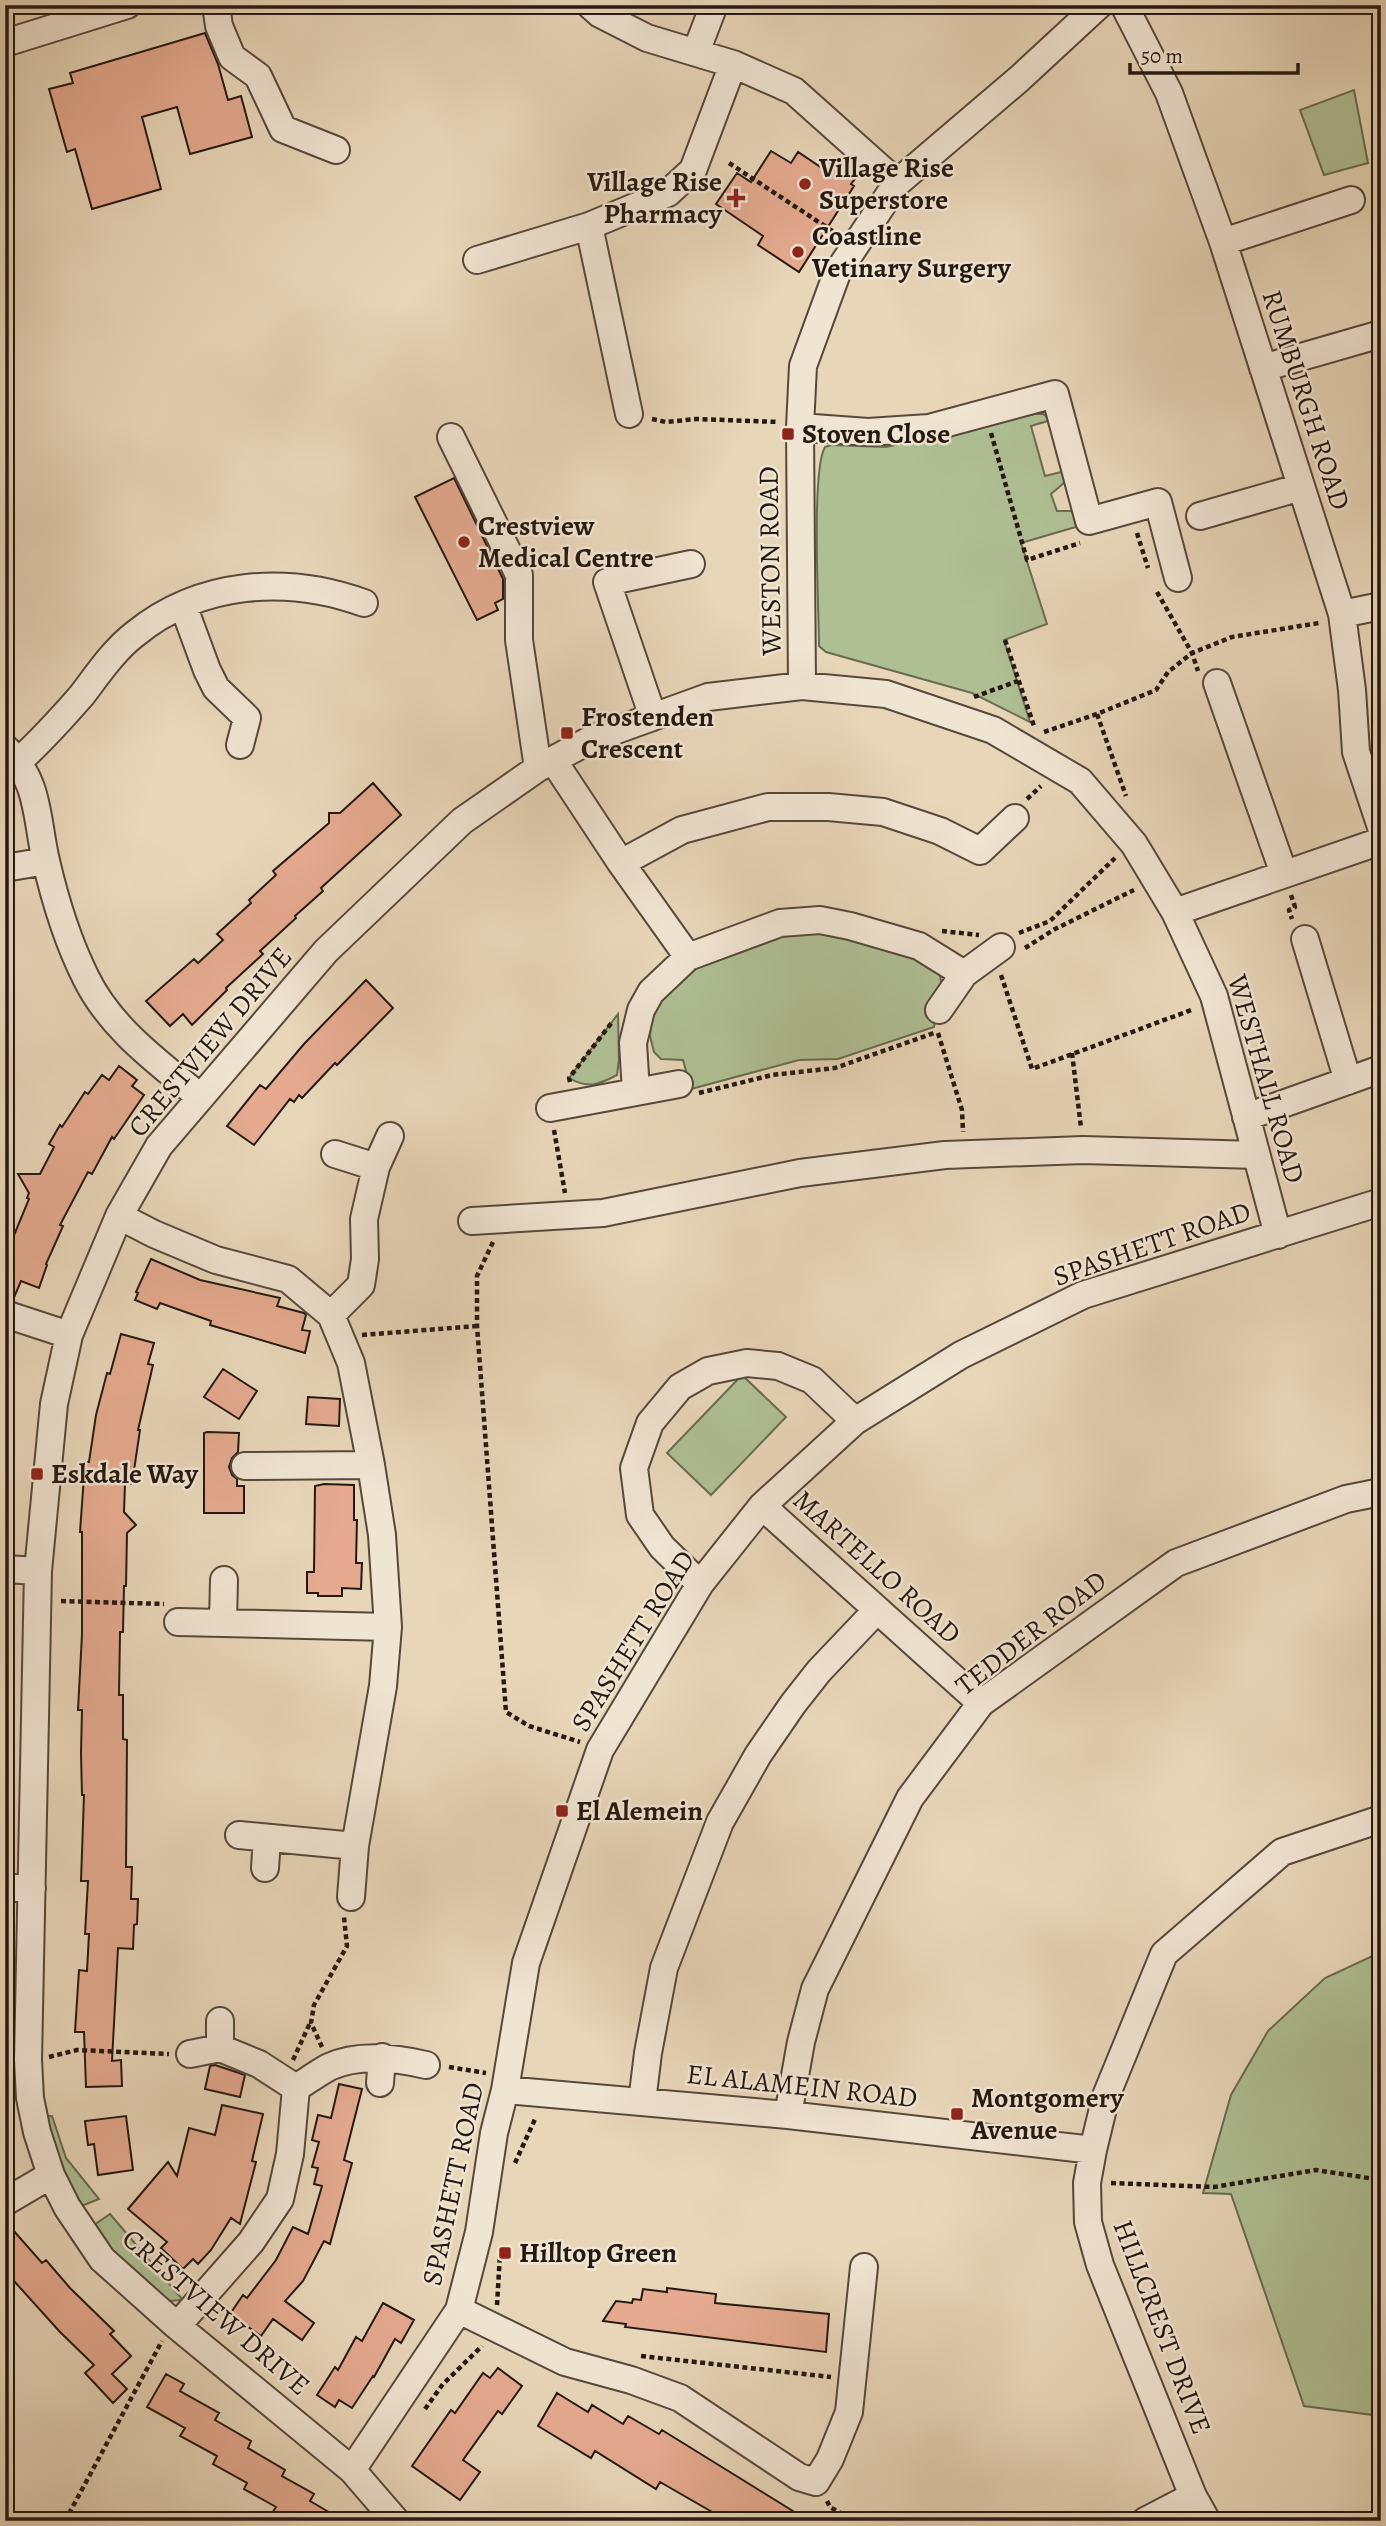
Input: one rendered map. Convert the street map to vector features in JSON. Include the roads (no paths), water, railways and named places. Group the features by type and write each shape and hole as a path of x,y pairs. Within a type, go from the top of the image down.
{"street":[{"path":"5,43 127,5"},
{"path":"216,5 219,26 232,57 258,76 283,129 335,150"},
{"path":"590,5 600,14 647,38 733,64 794,91 897,183"},
{"path":"696,52 715,5"},
{"name":"WESTON ROAD","path":"802,687 800,427 803,366 837,273 897,183 1019,79 1099,5"},
{"name":"RUMBURGH ROAD","path":"1124,5 1169,93 1223,242 1342,616 1352,690 1356,752 1381,827"},
{"path":"477,260 589,226 668,193 693,170 733,64"},
{"path":"1223,242 1351,200"},
{"path":"589,226 629,414"},
{"path":"1263,368 1381,334"},
{"path":"800,427 868,432 929,428 1055,394 1088,531 1158,502 1166,583"},
{"path":"451,437 519,575 519,640 545,764 621,863 688,957"},
{"path":"1200,516 1301,487"},
{"path":"653,717 607,582 691,564"},
{"path":"200,1097 133,1042 104,1008 87,979 67,933 46,861 34,791 12,754 57,725 133,635 183,605 214,594 271,585 321,589 364,603"},
{"path":"183,605 206,670 216,688 258,715 240,745"},
{"path":"1342,616 1381,606"},
{"path":"1217,683 1284,874"},
{"name":"WESTHALL ROAD","path":"545,764 592,738 708,697 802,687 886,694 993,730 1080,780 1134,844 1175,912 1214,996 1278,1235"},
{"name":"CRESTVIEW DRIVE","path":"396,2521 352,2470 170,2333 102,2259 67,2207 51,2175 37,2132 30,2098 28,2060 38,1571 54,1404 69,1335 119,1216 159,1146 326,951 462,821 545,764"},
{"path":"621,863 682,830 768,807 828,807 883,812 940,831 980,851 1015,818"},
{"path":"1175,912 1381,841"},
{"path":"5,868 46,861"},
{"path":"636,1092 633,1042 641,1010 650,992 688,957 780,923 820,920 850,926 919,946 964,974"},
{"path":"938,1021 964,974 1003,947"},
{"path":"1316,950 1348,1081"},
{"path":"1246,1118 1381,1069"},
{"path":"562,1106 679,1084"},
{"path":"336,1325 361,1285 365,1259 364,1219 376,1167 390,1136"},
{"path":"485,1220 603,1213 800,1173 964,1154 1083,1150 1256,1155"},
{"path":"335,1154 376,1167"},
{"name":"SPASHETT ROAD","path":"352,2470 459,2310 479,2232 494,2133 506,2083 526,1963 600,1750 700,1584 762,1506 855,1421 961,1355 1083,1295 1381,1202"},
{"path":"119,1216 154,1234 216,1259 288,1279 336,1325 351,1363 382,1535 388,1627 383,1686 355,1846 351,1897"},
{"path":"5,1314 69,1335"},
{"path":"700,1584 662,1547 640,1516 634,1468 650,1423 680,1387 708,1371 747,1363 778,1366 812,1380 855,1421"},
{"path":"245,1466 371,1465"},
{"name":"TEDDER ROAD","path":"789,2116 801,2042 815,1989 910,1798 981,1703 1176,1563 1346,1499 1381,1492"},
{"name":"MARTELLO ROAD","path":"762,1506 981,1703"},
{"path":"5,1569 38,1571"},
{"path":"223,1622 224,1580"},
{"path":"642,2102 664,1968 720,1822 758,1755 793,1704 826,1663 877,1609"},
{"path":"178,1622 388,1627"},
{"path":"1093,2150 1106,2096 1164,1954 1282,1852 1381,1819"},
{"path":"239,1835 355,1846"},
{"path":"265,1868 267,1838"},
{"path":"5,1888 32,1888"},
{"path":"220,2021 220,2048"},
{"path":"190,2054 220,2048 259,2064 290,2083"},
{"path":"290,2083 331,2066 381,2070 426,2065"},
{"path":"170,2333 251,2242 280,2199 290,2154 290,2083"},
{"name":"EL ALAMEIN ROAD","path":"506,2083 642,2102 1093,2150"},
{"name":"HILLCREST DRIVE","path":"1093,2150 1087,2183 1088,2222 1100,2265 1193,2496 1207,2521"},
{"path":"5,2202 51,2175"},
{"path":"459,2310 565,2362 680,2398 799,2477 816,2482 830,2459 849,2412 863,2267"},
{"path":"1145,2521 1193,2496"}],"place":[{"name":"Village Rise Superstore","path":"805,184"},
{"name":"Village Rise Pharmacy","path":"736,198"},
{"name":"Coastline Vetinary Surgery","path":"798,252"},
{"name":"Stoven Close","path":"788,434"},
{"name":"Crestview Medical Centre","path":"464,542"},
{"name":"Frostenden Crescent","path":"567,733"},
{"name":"Eskdale Way","path":"37,1474"},
{"name":"El Alemein","path":"562,1811"},
{"name":"Montgomery Avenue","path":"957,2114"},
{"name":"Hilltop Green","path":"505,2253"}]}
